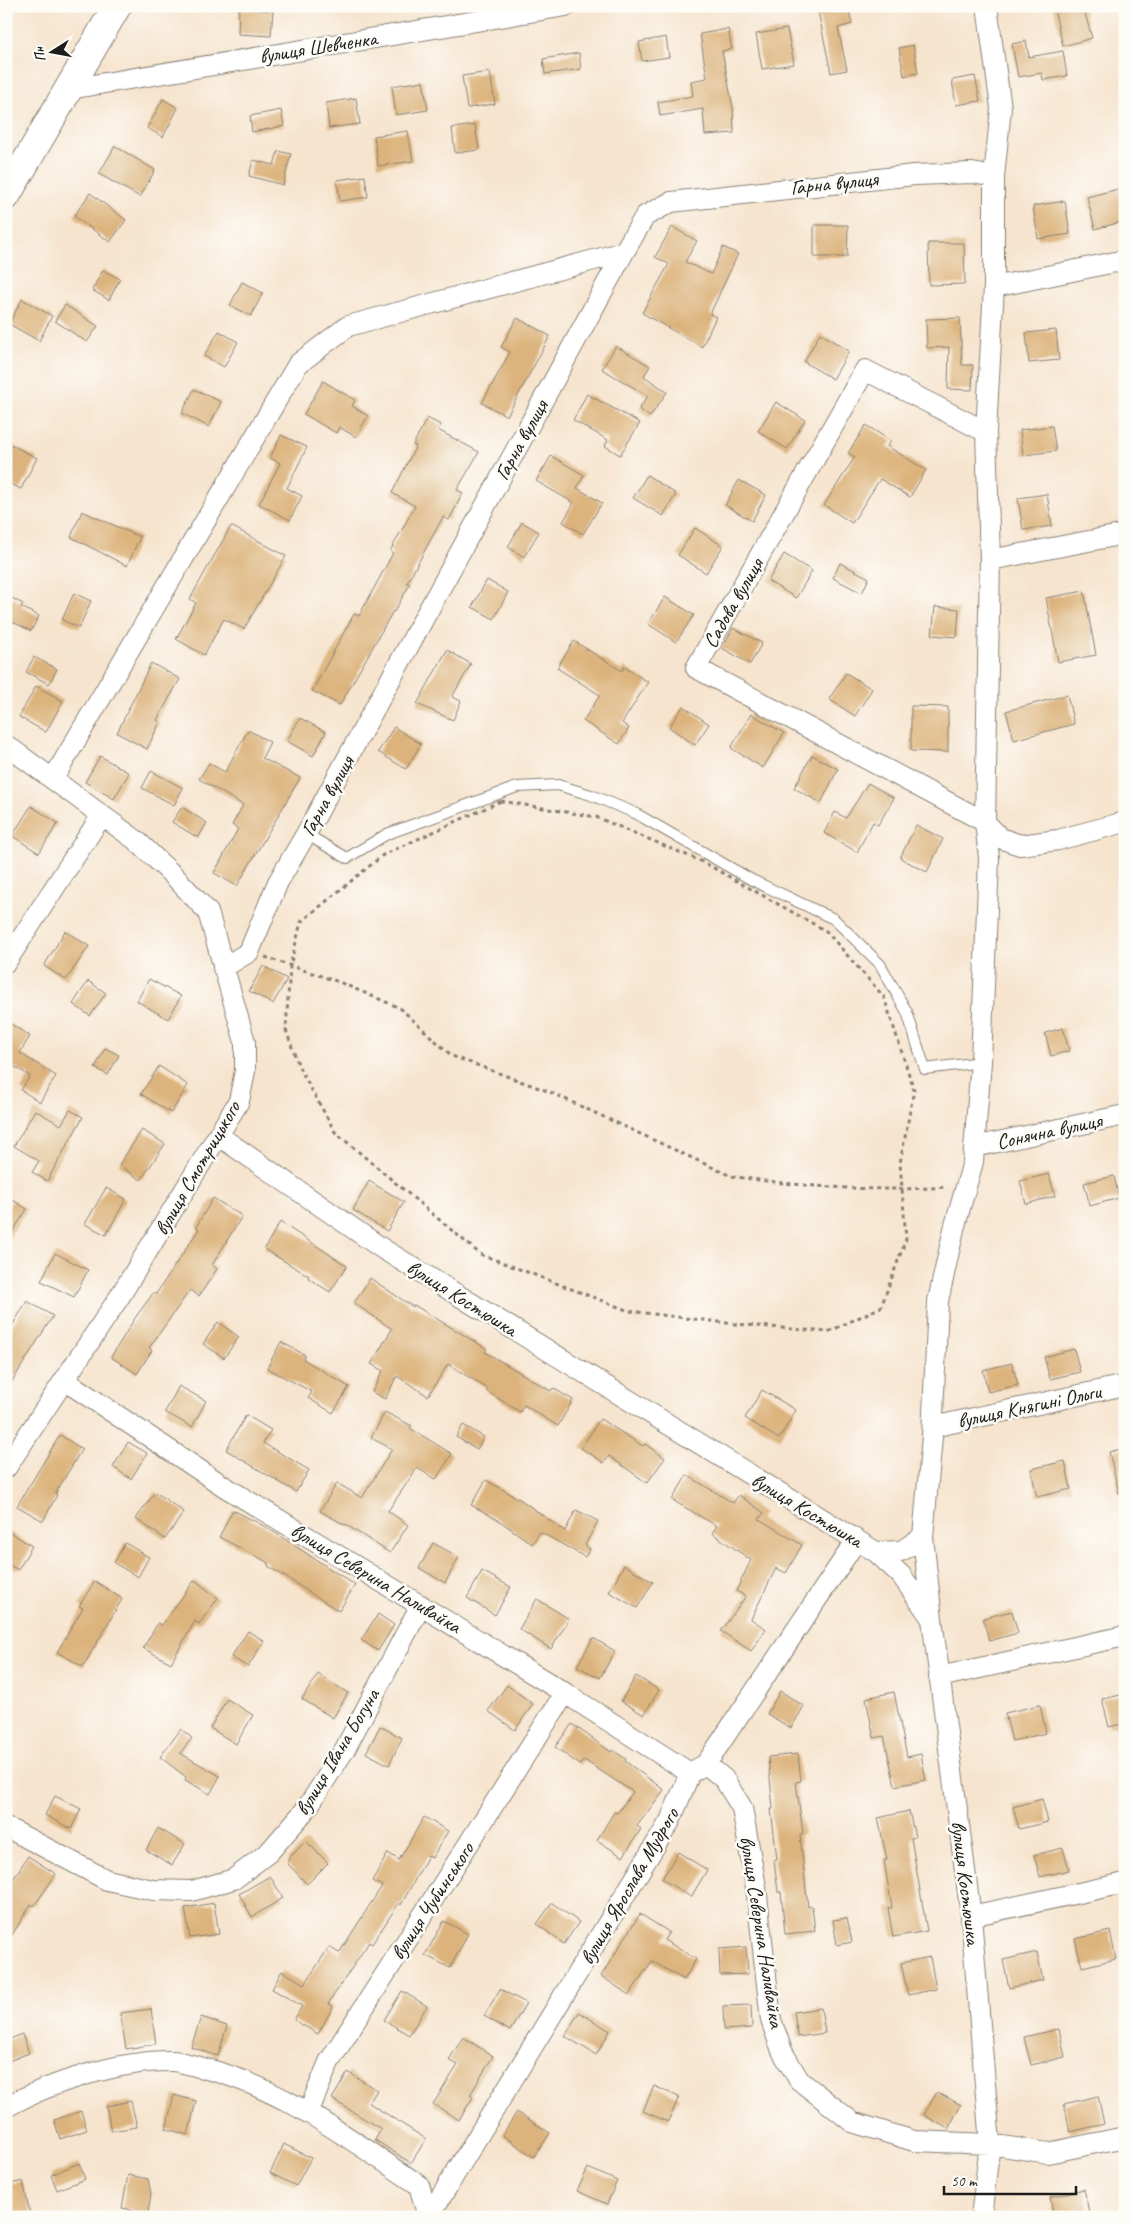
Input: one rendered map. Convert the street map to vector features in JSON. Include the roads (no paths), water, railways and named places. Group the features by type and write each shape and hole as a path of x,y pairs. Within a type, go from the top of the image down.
{"main road":[{"path":"6,196 117,6"}],"street":[{"path":"450,25 460,6"},
{"name":"вулиця Шевченка","path":"70,89 566,6"},
{"path":"932,1619 923,1537 933,1427 938,1301 972,1162 974,1146 981,1062 989,858 985,822 990,560 986,432 994,287 994,177 1001,108 986,6"},
{"name":"Гарна вулиця","path":"223,968 249,952 278,882 645,216 671,202 914,174 972,173 994,177"},
{"path":"54,779 298,364 348,326 624,252"},
{"path":"994,287 1125,260"},
{"name":"Садова вулиця","path":"985,822 696,668 865,370 986,432"},
{"path":"990,560 1125,534"},
{"name":"вулиця Смотрицького","path":"6,745 137,842 175,877 208,912 245,1042 244,1071 239,1101 120,1296 6,1468"},
{"path":"6,962 102,815"},
{"path":"985,822 1000,838 1020,845 1058,840 1125,822"},
{"name":"Сонячна вулиця","path":"974,1146 1125,1115"},
{"name":"вулиця Костюшка","path":"219,1136 383,1249 856,1542 876,1552 901,1575 932,1619 938,1677 971,1916 990,2144 981,2217"},
{"name":"вулиця Северина Наливайка","path":"64,1380 225,1487 565,1693 698,1769 724,1779 742,1808 756,1887 771,2020 782,2051 799,2080 852,2122 914,2141 990,2144 1048,2153 1125,2137"},
{"name":"вулиця Княгині Ольги","path":"933,1427 1125,1385"},
{"path":"876,1552 901,1551 923,1537"},
{"name":"вулиця Ярослава Мудрого","path":"430,2217 670,1821 698,1769 856,1542"},
{"name":"вулиця Івана Богуна","path":"8,1833 108,1880 153,1890 192,1891 234,1880 268,1852 308,1808 345,1749 421,1605"},
{"path":"938,1677 1125,1636"},
{"name":"вулиця Чубинського","path":"308,2113 329,2062 565,1693"},
{"path":"971,1916 1125,1883"},
{"path":"6,2107 21,2099 76,2078 120,2066 175,2061 226,2074 308,2113 420,2185 430,2217"}],"lane":[{"path":"306,834 347,858 387,834 517,787 558,785 591,795 636,813 752,880 834,919 880,964 907,1012 925,1069 981,1062"}]}
